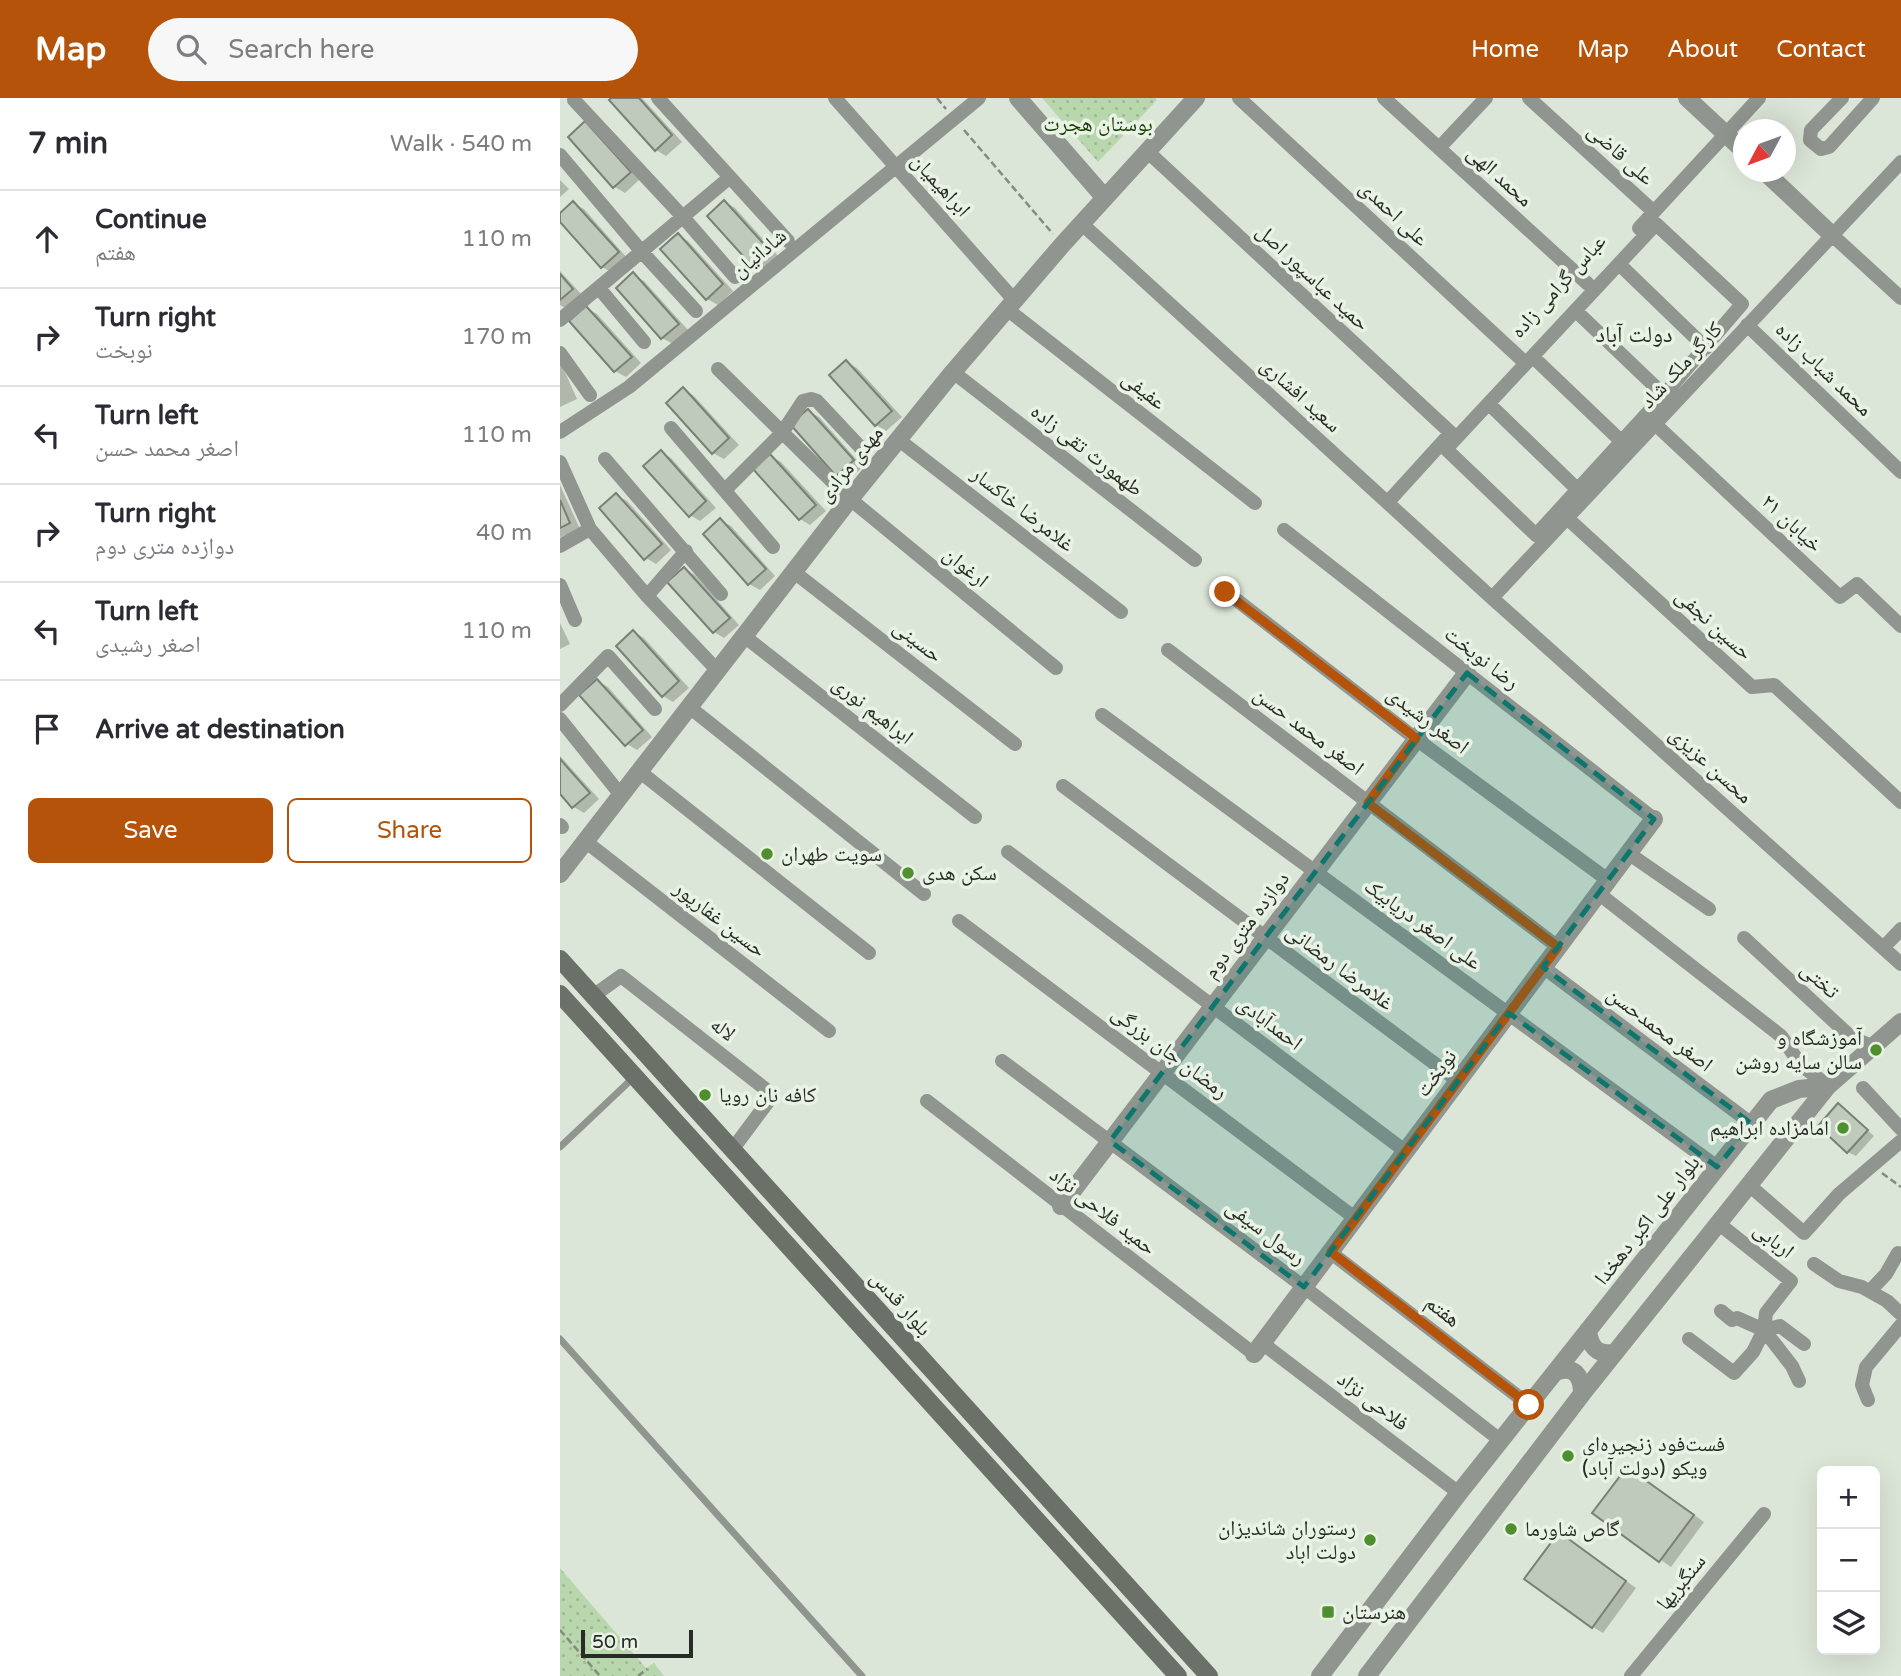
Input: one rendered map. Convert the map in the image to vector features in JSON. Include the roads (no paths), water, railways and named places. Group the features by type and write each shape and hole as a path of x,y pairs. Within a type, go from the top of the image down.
{"main road":[{"name":"بلوار قدس","path":"560,960 1209,1676"},
{"path":"560,994 1178,1676"}],"street":[{"path":"659,98 788,241"},
{"name":"ابراهیمیان","path":"835,98 896,166 1011,306"},
{"name":"شادانیان","path":"560,432 629,387 979,98"},
{"path":"1018,98 1105,198"},
{"name":"مهدی مرادی","path":"560,874 850,499 953,372 1062,245 1196,98"},
{"name":"علی احمدی","path":"1239,98 1621,442"},
{"name":"محمد الهی","path":"1384,98 1588,284"},
{"path":"1439,148 1486,98"},
{"name":"علی قاضی","path":"1530,98 1654,212"},
{"path":"1687,98 1733,141"},
{"name":"عباس گرامی زاده","path":"1388,502 1451,433 1527,357 1588,284 1759,98"},
{"path":"1842,98 1811,130 1811,139 1821,149 1829,147 1873,98"},
{"path":"574,100 735,277"},
{"name":"حمید عباسپور اصل","path":"1147,151 1451,433"},
{"path":"560,155 696,311"},
{"name":"کارگر ملک شاد","path":"1492,598 1567,518 1657,415 1748,325 1901,162"},
{"path":"560,320 729,178"},
{"path":"1776,182 1901,298"},
{"name":"سعید افشاری","path":"1082,224 1492,598"},
{"path":"1656,224 1742,304 1664,395 1657,415 1621,442 1536,535 1446,449 1489,404 1527,357 1576,311 1656,224"},
{"path":"1619,264 1706,348"},
{"path":"599,288 644,342"},
{"name":"عفیفی","path":"1011,306 1255,503"},
{"path":"1576,311 1664,395"},
{"name":"محمد شباب زاده","path":"1748,325 1901,472"},
{"path":"560,353 590,395"},
{"name":"ارغوان","path":"718,369 850,499 1056,668"},
{"name":"طهمورث تقی زاده","path":"953,372 1195,560"},
{"path":"725,490 782,433 803,401 817,401 861,448"},
{"path":"1489,404 1577,489"},
{"name":"خیابان ۲۱","path":"1657,415 1840,597 1857,584 1901,626"},
{"path":"671,428 773,547"},
{"name":"غلامرضا خاکسار","path":"899,440 1121,612"},
{"path":"604,459 721,594"},
{"path":"560,462 590,529 647,596 717,670"},
{"name":"حسین نجفی","path":"1567,518 1752,687 1774,685 1901,802"},
{"path":"560,546 590,529"},
{"name":"رضا نوبخت","path":"1284,530 1654,818"},
{"path":"647,596 686,551"},
{"name":"حسینی","path":"794,572 1015,744"},
{"path":"560,585 575,620"},
{"name":"اصغر رشیدی","path":"1225,592 1603,886 1781,1036 1800,1064 1828,1086"},
{"name":"محسن عزیزی","path":"1492,598 1901,964"},
{"name":"ابراهیم نوری","path":"744,636 975,817"},
{"name":"اصغر محمد حسن","path":"1168,650 1558,947"},
{"path":"560,705 608,656 654,709"},
{"name":"دوازده متری دوم","path":"1061,1206 1467,673"},
{"path":"688,706 924,894"},
{"name":"علی اصغر دریابیک","path":"1102,715 1717,1167"},
{"path":"560,719 620,794"},
{"path":"639,771 869,953"},
{"name":"غلامرضا رمضانی","path":"1063,786 1458,1081"},
{"name":"نوبخت","path":"1258,1348 1654,818"},
{"name":"حسین غفارپور","path":"585,841 829,1031"},
{"name":"احمدآبادی","path":"1008,852 1405,1152"},
{"path":"1628,853 1709,909"},
{"name":"رمضان جان بزرگی","path":"958,921 1355,1218"},
{"path":"1883,948 1901,929"},
{"name":"تختی","path":"1744,939 1852,1038 1872,1046"},
{"name":"اصغر محمدحسن","path":"1543,967 1752,1124"},
{"name":"لاله","path":"593,996 621,976 773,1095 732,1150"},
{"path":"1367,1676 1582,1394 1828,1086 1901,1022"},
{"name":"رسول سیفی","path":"1002,1061 1304,1287 1500,1440"},
{"name":"بلوار علی اکبر دهخدا","path":"1320,1676 1458,1493 1771,1100 1799,1089 1828,1086"},
{"path":"1863,1088 1901,1129"},
{"name":"حمید فلاحی نژاد","path":"927,1101 1061,1206 1258,1348"},
{"path":"1749,1185 1804,1233 1839,1194 1901,1141"},
{"name":"اربابی","path":"1689,1339 1734,1373 1753,1352 1764,1330 1766,1312 1791,1281 1718,1223"},
{"name":"هفتم","path":"1331,1252 1529,1405"},
{"path":"1870,1291 1886,1274 1898,1253"},
{"path":"1814,1264 1839,1281 1870,1291 1887,1300 1901,1314"},
{"path":"1721,1311 1731,1320 1737,1318 1764,1330 1792,1366 1798,1381"},
{"path":"1868,1400 1862,1385 1866,1367 1901,1325"},
{"path":"1764,1330 1780,1326 1804,1344"},
{"path":"1588,1330 1589,1342 1594,1350 1603,1354 1615,1353"},
{"name":"فلاحی نژاد","path":"1258,1348 1458,1493"},
{"path":"1555,1372 1564,1369 1576,1373 1582,1382 1582,1394"},
{"name":"سنگبریها","path":"1631,1676 1764,1514"}],"lane":[{"path":"560,1147 635,1077"},
{"path":"560,1339 862,1676"}],"place":[{"name":"سويت طهران","path":"767,854"},
{"name":"سكن هدى","path":"908,873"},
{"name":"آموزشگاه و سالن سایه روشن","path":"1876,1050"},
{"name":"کافه نان رویا","path":"705,1095"},
{"name":"امامزاده ابراهیم","path":"1843,1128"},
{"name":"فست‌فود زنجیره‌ای ویکو (دولت آباد)","path":"1568,1456"},
{"name":"گاص شاورما","path":"1511,1529"},
{"name":"رستوران شاندیزان دولت اباد","path":"1370,1540"},
{"name":"هنرستان","path":"1328,1612"}],"district":[{"name":"دولت آباد","path":"1634,334"}],"park label":[{"name":"بوستان هجرت","path":"1098,124"}]}
